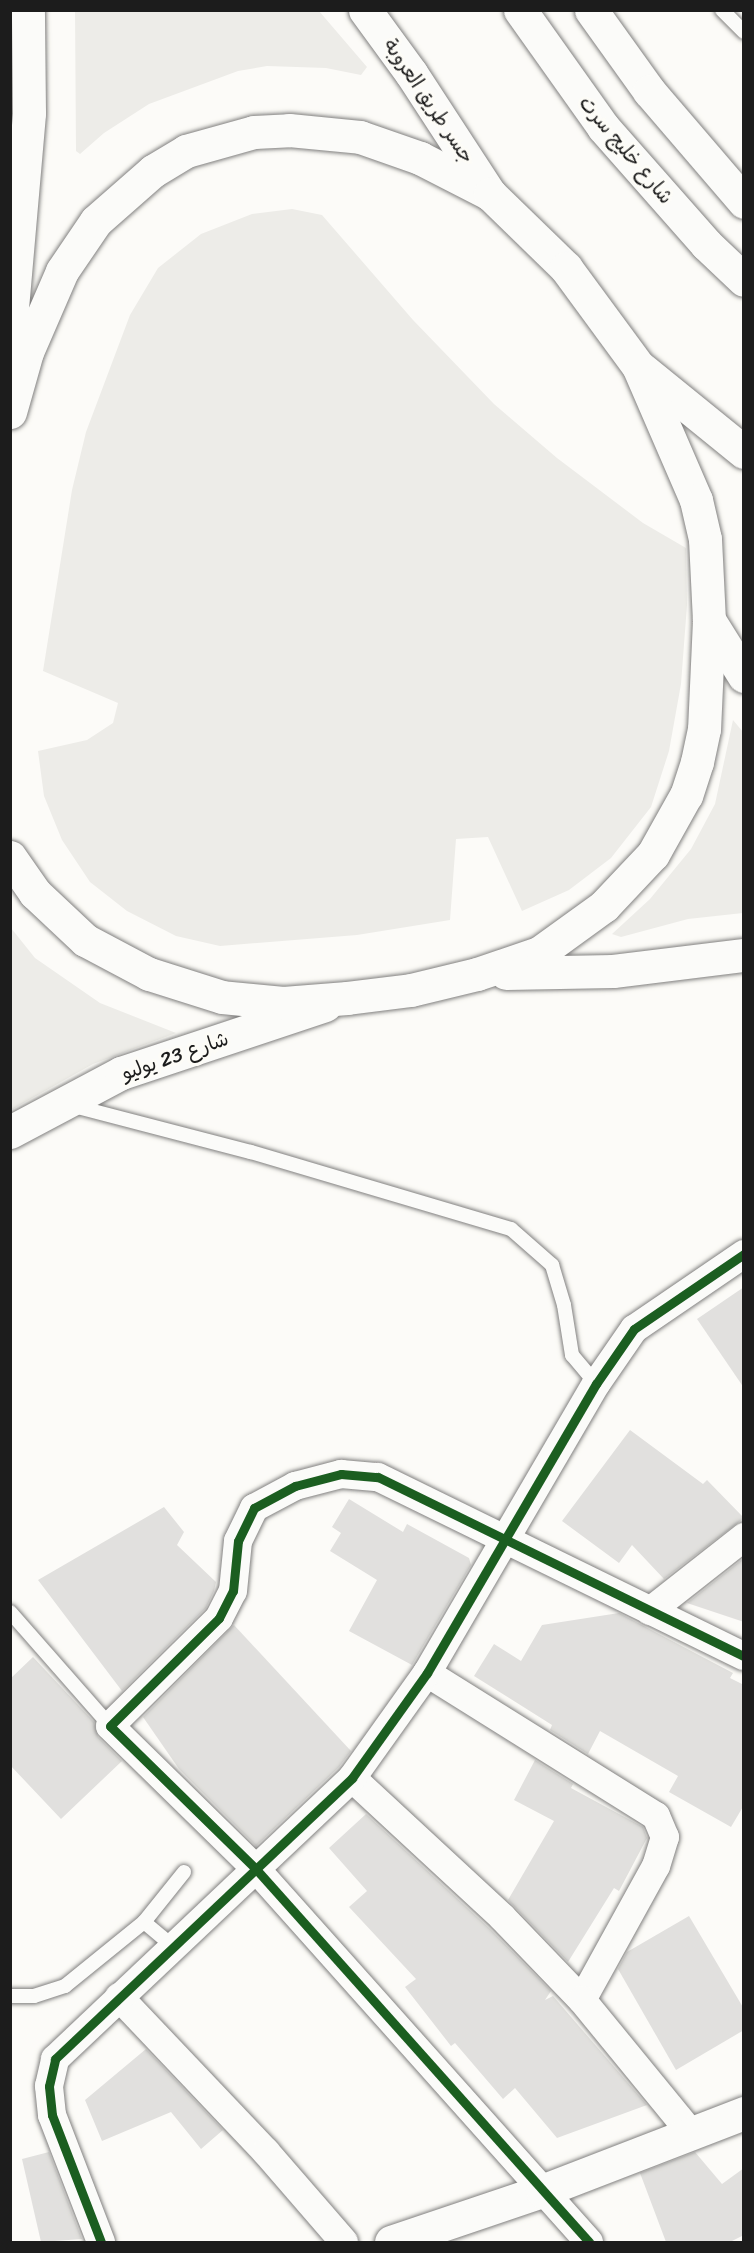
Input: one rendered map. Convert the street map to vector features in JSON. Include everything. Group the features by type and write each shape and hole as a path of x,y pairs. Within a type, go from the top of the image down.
{"main road":[{"path":"10,331 29,113 28,10"},
{"name":"جسر طريق العروبة","path":"365,10 411,73 490,194"},
{"name":"شارع خليج سرت","path":"520,10 603,127 706,244 744,280"},
{"path":"591,10 650,91 744,202"},
{"path":"10,412 48,298 78,245 124,194 186,151 254,132 325,131 391,146 490,194 566,268 638,366 696,500 705,539 709,620 704,729 697,762 686,795 653,854 604,906 539,953 477,974 411,990 283,1003 222,997 149,974 84,940 56,917 10,857"},
{"path":"638,366 744,452"},
{"path":"709,620 744,676"},
{"path":"477,974 613,971 744,955"},
{"name":"شارع 23 يوليو","path":"10,1132 121,1073 347,998"},
{"path":"391,2242 542,2191 744,2113"}],"street":[{"path":"101,2242 52,2115 49,2085 56,2059 352,1778 427,1673 506,1542 596,1384 634,1329 744,1254"},
{"path":"589,2242 256,1869 110,1726 219,1618 233,1591 238,1541 254,1508 295,1486 341,1474 378,1477 506,1542 744,1656"},
{"path":"650,1611 744,1537"},
{"path":"427,1673 656,1816 665,1836 656,1866 582,2000"},
{"path":"352,1778 502,1917 582,2000 691,2133"},
{"path":"119,1997 266,2152 344,2242"}],"lane":[{"path":"722,10 744,32"},
{"path":"64,1103 251,1152 511,1229 552,1265 564,1305 572,1355 596,1384"},
{"path":"10,1612 110,1726"},
{"path":"10,1996 34,1996 64,1986 144,1922 184,1872"},
{"path":"144,1922 174,1946"}],"shaded area":[{"path":"75,11 319,11 367,67 361,75 326,68 267,66 238,71 149,104 104,133 80,154 76,151"},
{"path":"292,209 322,215 413,320 494,404 557,458 643,523 686,548 687,605 681,684 669,751 651,807 611,858 569,890 522,911 488,837 456,839 450,920 357,935 220,946 176,936 127,911 90,882 62,840 44,796 38,751 87,740 113,723 118,703 43,671 72,490 86,432 130,315 158,268 201,234 252,214"},
{"path":"733,720 743,732 743,913 688,919 621,937 612,934 650,899 691,849 715,804"},
{"path":"11,928 35,958 100,1003 176,1033 93,1064 11,1110"}],"building":[{"path":"744,1287 744,1388 697,1319"},
{"path":"630,1430 703,1484 707,1480 744,1518 664,1579 632,1545 619,1563 562,1521"},
{"path":"349,1499 403,1532 407,1524 469,1558 471,1565 412,1665 349,1631 377,1580 330,1551 341,1533 332,1527"},
{"path":"164,1507 184,1532 177,1545 216,1582 214,1591 206,1608 122,1691 38,1580"},
{"path":"744,1558 744,1622 687,1603"},
{"path":"619,1613 733,1673 730,1678 744,1685 744,1805 731,1827 669,1792 678,1776 600,1731 588,1754 550,1730 552,1725 474,1676 494,1644 521,1661 542,1625"},
{"path":"234,1625 351,1751 339,1767 256,1846 179,1769 143,1717"},
{"path":"33,1657 94,1722 98,1737 122,1761 61,1819 10,1765 10,1679"},
{"path":"535,1760 573,1784 571,1788 643,1827 647,1838 619,1891 614,1888 568,1962 508,1900 554,1821 514,1800"},
{"path":"366,1814 490,1929 551,1991 545,2000 553,1996 647,2105 557,2138 515,2088 503,2099 455,2043 451,2046 405,1987 416,1979 349,1907 367,1891 329,1848"},
{"path":"689,1916 744,2009 744,2030 676,2070 618,1969 627,1952"},
{"path":"146,2049 223,2130 201,2149 171,2112 102,2141 85,2100"},
{"path":"49,2152 82,2239 41,2242 22,2159"},
{"path":"695,2152 722,2184 744,2168 744,2235 730,2242 666,2242 640,2173"}],"cycle path":[{"path":"101,2242 52,2115 49,2086 55,2059 352,1778 427,1673 596,1384 634,1329 744,1254"},
{"path":"589,2242 256,1869 110,1726 219,1618 233,1591 238,1541 254,1508 295,1486 341,1474 378,1477 744,1656"}]}
